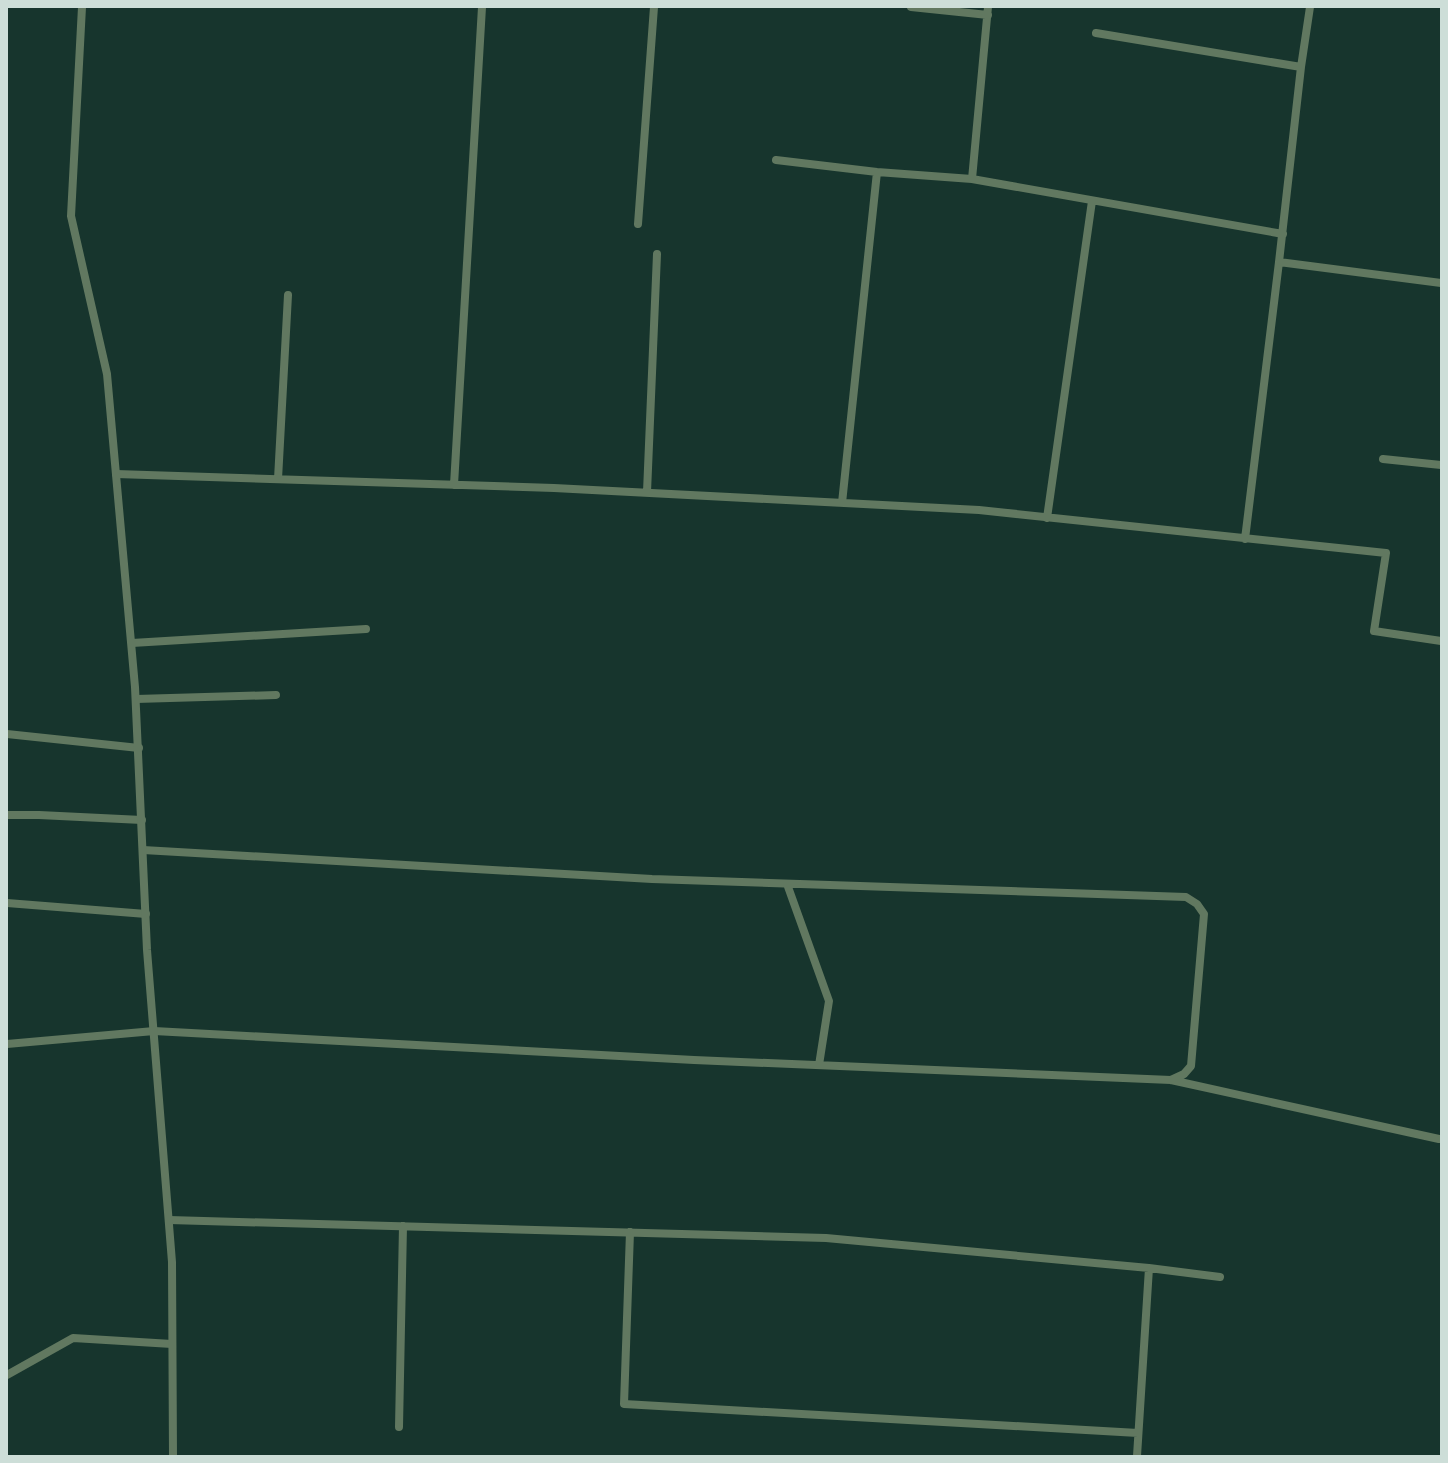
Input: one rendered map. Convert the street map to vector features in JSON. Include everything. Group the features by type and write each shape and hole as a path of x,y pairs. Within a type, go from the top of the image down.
{"street":[{"path":"82,7 71,216 107,374 132,643 139,748 147,950 172,1262 173,1456"},
{"path":"454,485 482,7"},
{"path":"638,224 654,7"},
{"path":"911,7 988,11 972,179"},
{"path":"1245,539 1279,262 1300,67 1310,7"},
{"path":"1096,33 1300,67"},
{"path":"776,160 877,172 972,179 1282,234"},
{"path":"842,503 877,172"},
{"path":"1047,518 1092,201"},
{"path":"647,492 657,254"},
{"path":"1279,262 1441,283"},
{"path":"278,479 288,295"},
{"path":"1383,459 1441,465"},
{"path":"116,474 554,488 979,510 1386,553 1374,631 1441,641"},
{"path":"132,643 366,629"},
{"path":"136,699 276,695"},
{"path":"7,734 139,748"},
{"path":"7,815 142,820"},
{"path":"143,850 652,879 1186,897 1197,904 1204,914 1191,1066 1184,1074 1171,1080"},
{"path":"788,884 829,1001 819,1065"},
{"path":"7,903 146,914"},
{"path":"7,1044 154,1031 678,1059 1171,1080 1438,1139"},
{"path":"169,1220 826,1238 1149,1268 1220,1277"},
{"path":"398,1427 402,1226"},
{"path":"630,1232 624,1404 1138,1433"},
{"path":"1137,1456 1149,1268"},
{"path":"7,1375 73,1338 172,1344"}]}
